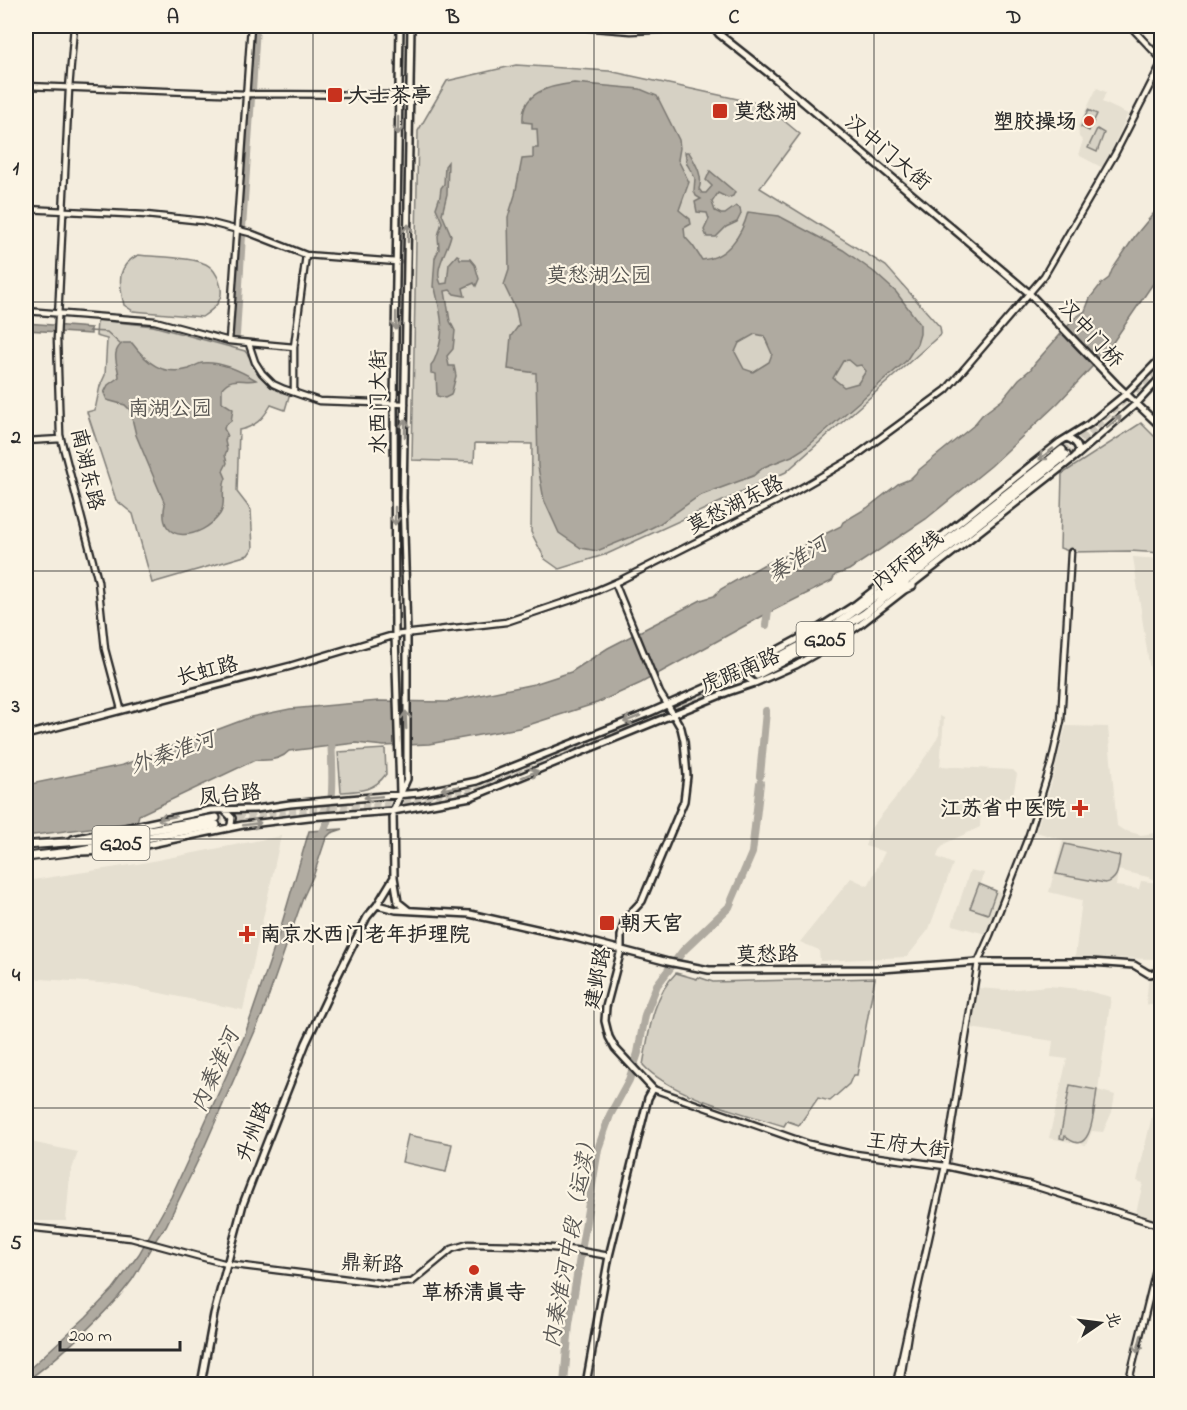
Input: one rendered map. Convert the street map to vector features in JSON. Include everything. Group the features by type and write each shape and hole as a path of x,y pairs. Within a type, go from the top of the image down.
{"highway":[{"name":"内环西线","path":"756,672 822,641 1064,452"},
{"path":"921,554 961,534"},
{"path":"941,561 961,534"},
{"path":"886,593 905,567"},
{"path":"886,593 912,586"},
{"name":"G205","path":"26,845 93,840 216,821 70,852 26,857"}],"main road":[{"name":"水西门大街","path":"400,26 394,404 395,635 400,794"},
{"name":"水西门大街","path":"400,794 407,779 403,498 411,26"},
{"name":"汉中门大街","path":"713,26 719,34 772,76 1041,304"},
{"name":"汉中门桥","path":"1041,304 1126,394"},
{"name":"虎踞南路","path":"400,794 430,791 477,781 716,683 817,629 856,604 1067,438 1089,424 1126,394 1161,357"},
{"name":"虎踞南路","path":"393,811 471,796 501,786 728,692 755,683 831,645 912,586 1076,456 1137,403 1161,376"},
{"path":"1126,394 1161,428"},
{"path":"1067,438 1077,445 1079,450 1076,456"},
{"name":"长虹路","path":"26,735 291,666 395,635"},
{"path":"747,666 745,676 749,681 755,683"},
{"name":"建邺路","path":"653,1089 628,1064 609,1037 605,1021 606,1007 621,950 625,919 642,901 684,801 687,760 684,741 675,715 667,704"},
{"path":"430,791 424,799 432,805"},
{"path":"400,794 393,811 394,877 398,902 409,911"},
{"name":"凤台路","path":"66,841 158,820 222,809 256,809 400,794"},
{"path":"222,809 230,813 232,818 228,828"},
{"name":"凤台路","path":"70,852 112,851 228,828 309,817 393,811"},
{"path":"377,905 394,877"},
{"name":"莫愁路","path":"377,905 409,911 470,914 688,967 722,970 865,969 978,962 1091,962 1134,965 1149,974 1161,972"},
{"name":"升州路","path":"201,1384 214,1314 243,1204 306,1043 367,917 377,905"},
{"path":"586,1384 609,1256 648,1098 653,1089"}],"street":[{"name":"南湖东路","path":"74,26 57,339 61,439 98,581 105,649 121,709"},
{"path":"229,341 251,26"},
{"path":"566,26 631,31 705,26"},
{"path":"1130,26 1161,61"},
{"name":"莫愁湖东路","path":"395,635 506,622 615,583 789,495 853,458 946,390 1044,276 1115,154 1161,61"},
{"path":"26,86 246,94 410,94"},
{"path":"26,209 147,215 203,221 237,230 306,255 397,262"},
{"path":"294,392 294,347 306,255"},
{"path":"26,311 155,321 229,341 294,347"},
{"path":"249,344 255,362 273,384 319,401 405,404"},
{"path":"26,441 61,439"},
{"path":"898,1384 945,1166 978,962 1043,794 1061,721 1071,552"},
{"path":"615,583 632,628 667,704"},
{"name":"王府大街","path":"653,1089 809,1144 848,1154 945,1166 1028,1184 1161,1226"},
{"name":"鼎新路","path":"26,1227 138,1240 227,1264 388,1284 403,1284 418,1279 452,1249 460,1245 518,1245 575,1250 609,1256"},
{"path":"1128,1384 1161,1246"}],"shaded area":[{"path":"1097,88 1106,92 1102,102 1128,114 1103,168 1080,156 1079,152 1083,141 1079,137 1078,126"},
{"path":"1133,557 1161,559 1161,740 1158,724"},
{"path":"940,716 944,718 940,766 1013,770 1017,774 1013,796 981,804 980,827 946,843 939,850 937,857 953,864 929,929 907,957 820,961 819,950 800,942 851,878 868,886 885,852 865,846 871,828 928,753 939,735"},
{"path":"1066,726 1108,727 1117,826 1141,835 1161,832 1161,1007 1146,1004 1149,974 1155,959 1075,957 1082,900 1049,892 1063,840 1036,832","holes":["1118,870 1148,877 1160,883 1141,881 1139,889 1116,886"]},
{"path":"281,836 243,1010 116,984 26,978 26,881 137,864"},
{"path":"970,870 984,873 981,884 1005,894 990,935 952,925"},
{"path":"1049,986 1080,989 1111,997 1098,1090 1115,1095 1112,1112 1103,1132 1092,1131 1086,1145 1049,1138 1067,1059 1051,1057 1053,1041 971,1028 977,988 1005,990"},
{"path":"1159,1085 1161,1085 1161,1226 1135,1217 1143,1183 1137,1181"},
{"path":"26,1141 78,1152 70,1175 66,1221 26,1221"}],"green space":[{"name":"莫愁湖","path":"516,65 609,71 765,105 800,134 760,188 886,266 940,327 941,334 786,472 607,554 559,569 545,559 531,532 532,444 475,443 474,462 412,460 418,131 447,81"},
{"name":"塑胶操场","path":"1088,110 1097,114 1089,131 1081,127"},
{"path":"1097,129 1104,133 1097,152 1088,148"},
{"path":"138,255 190,260 206,264 214,271 219,281 220,299 211,311 202,317 133,311 124,305 120,283 126,264"},
{"name":"南湖公园","path":"97,320 153,326 245,351 270,384 290,393 285,410 271,405 258,422 239,430 237,492 251,510 253,548 248,555 152,583 133,514 116,500 87,412 95,410 105,375 107,339 96,336"},
{"path":"1141,423 1161,443 1161,553 1071,552 1060,548 1062,474"},
{"path":"385,749 386,774 377,784 366,789 341,792 338,752"},
{"path":"1065,844 1120,856 1118,869 1113,879 1105,883 1056,874"},
{"path":"979,884 996,891 988,914 970,908"},
{"name":"朝天宫","path":"676,973 713,982 875,978 857,1075 853,1075 849,1084 830,1101 818,1098 799,1125 787,1121 784,1126 709,1102 671,1086 643,1065 657,1004"},
{"path":"1070,1085 1097,1090 1090,1128 1087,1137 1081,1142 1074,1142 1065,1136 1064,1139 1060,1138"},
{"path":"408,1135 452,1144 446,1172 402,1162"}],"water":[{"name":"莫愁湖","path":"565,84 640,89 657,96 679,140 678,160 689,182 679,210 690,219 691,224 684,228 685,237 702,260 719,255 732,244 742,229 748,212 779,216 843,250 874,272 896,292 920,324 917,344 906,361 808,446 792,456 764,467 753,476 699,496 659,524 597,551 581,548 559,533 544,500 538,467 536,373 508,369 511,336 519,325 516,310 504,285 509,270 508,217 522,159 533,158 533,148 538,148 537,129 532,129 532,123 523,122 524,112 527,104 538,92","holes":["755,334 764,336 772,354 769,362 753,372 744,369 735,352 739,343","849,360 856,366 861,365 866,371 858,383 844,387 833,378 843,361"]},
{"path":"685,152 689,152 698,170 699,189 702,193 706,193 712,186 706,180 710,171 735,192 728,198 718,193 712,202 715,211 721,214 725,214 736,206 740,208 741,214 737,222 726,227 716,237 707,237 704,230 709,219 707,213 697,212 695,202 701,199 694,191 695,178 687,164"},
{"path":"448,162 447,194 442,214 451,235 440,266 439,278 441,284 447,283 449,264 457,255 460,259 470,259 475,265 479,279 476,286 474,283 463,288 465,296 454,294 450,290 445,291 450,321 455,331 453,349 447,356 449,366 454,366 456,376 451,395 445,398 437,396 436,374 431,373 431,365 440,344 442,328 439,304 433,287 435,258 439,249 438,236 442,222 436,208 444,184 445,166"},
{"path":"1161,197 1161,272 1107,351 1058,403 991,466 926,519 849,570 835,575 832,581 768,613 641,683 597,703 519,728 429,744 384,746 356,743 289,751 274,759 255,760 139,815 137,822 26,836 26,785 123,765 251,717 290,709 379,701 446,702 534,684 571,672 608,648 701,600 714,596 721,589 763,565 797,551 807,543 841,526 843,522 867,508 898,484 910,479 1002,400 1075,318 1085,311 1090,298 1109,278 1135,236 1154,213"},
{"path":"26,323 91,328 91,334 26,330"},
{"path":"123,343 132,343 150,362 163,369 179,371 202,363 209,363 237,370 256,380 234,381 222,388 222,402 233,409 231,421 225,425 224,429 227,434 225,455 227,463 223,471 226,478 223,506 220,514 203,529 182,534 167,527 164,518 165,504 136,435 130,410 125,405 107,400 104,393 108,385 119,377 116,354"},
{"path":"343,829 331,833 326,838 262,1015 203,1150 166,1226 132,1280 110,1306 68,1348 26,1381 26,1372 113,1289 139,1254 171,1197 244,1037 277,940 309,831"}],"waterway":[{"path":"252,91 256,26"},
{"path":"242,228 251,98"},
{"path":"236,335 242,235"},
{"path":"89,331 107,332 120,344"},
{"path":"766,625 769,603"},
{"path":"760,776 766,711"},
{"name":"内秦淮河","path":"319,839 325,828 331,803 331,736"},
{"name":"内秦淮河中段（运渎）","path":"564,1384 569,1324 598,1149 610,1115 629,1080 638,1053 645,1015 657,985 683,951 729,907 752,853 760,783"}],"tunnel":[{"path":"1062,450 1114,409 1162,364"},
{"path":"1066,455 1106,423"},
{"path":"216,818 414,797 464,789 658,713 756,669"},
{"path":"683,708 757,675"},
{"path":"216,825 310,813 412,804 467,795 528,771"}],"place":[{"name":"大士茶亭","path":"335,95"},
{"name":"莫愁湖","path":"720,111"},
{"name":"塑胶操场","path":"1089,121"},
{"name":"江苏省中医院","path":"1080,808"},
{"name":"朝天宫","path":"607,923"},
{"name":"南京水西门老年护理院","path":"247,934"},
{"name":"草桥清真寺","path":"474,1270"}],"park label":[{"name":"莫愁湖公园","path":"599,275"}],"water label":[{"name":"秦淮河","path":"797,558"},
{"name":"外秦淮河","path":"172,751"}]}
